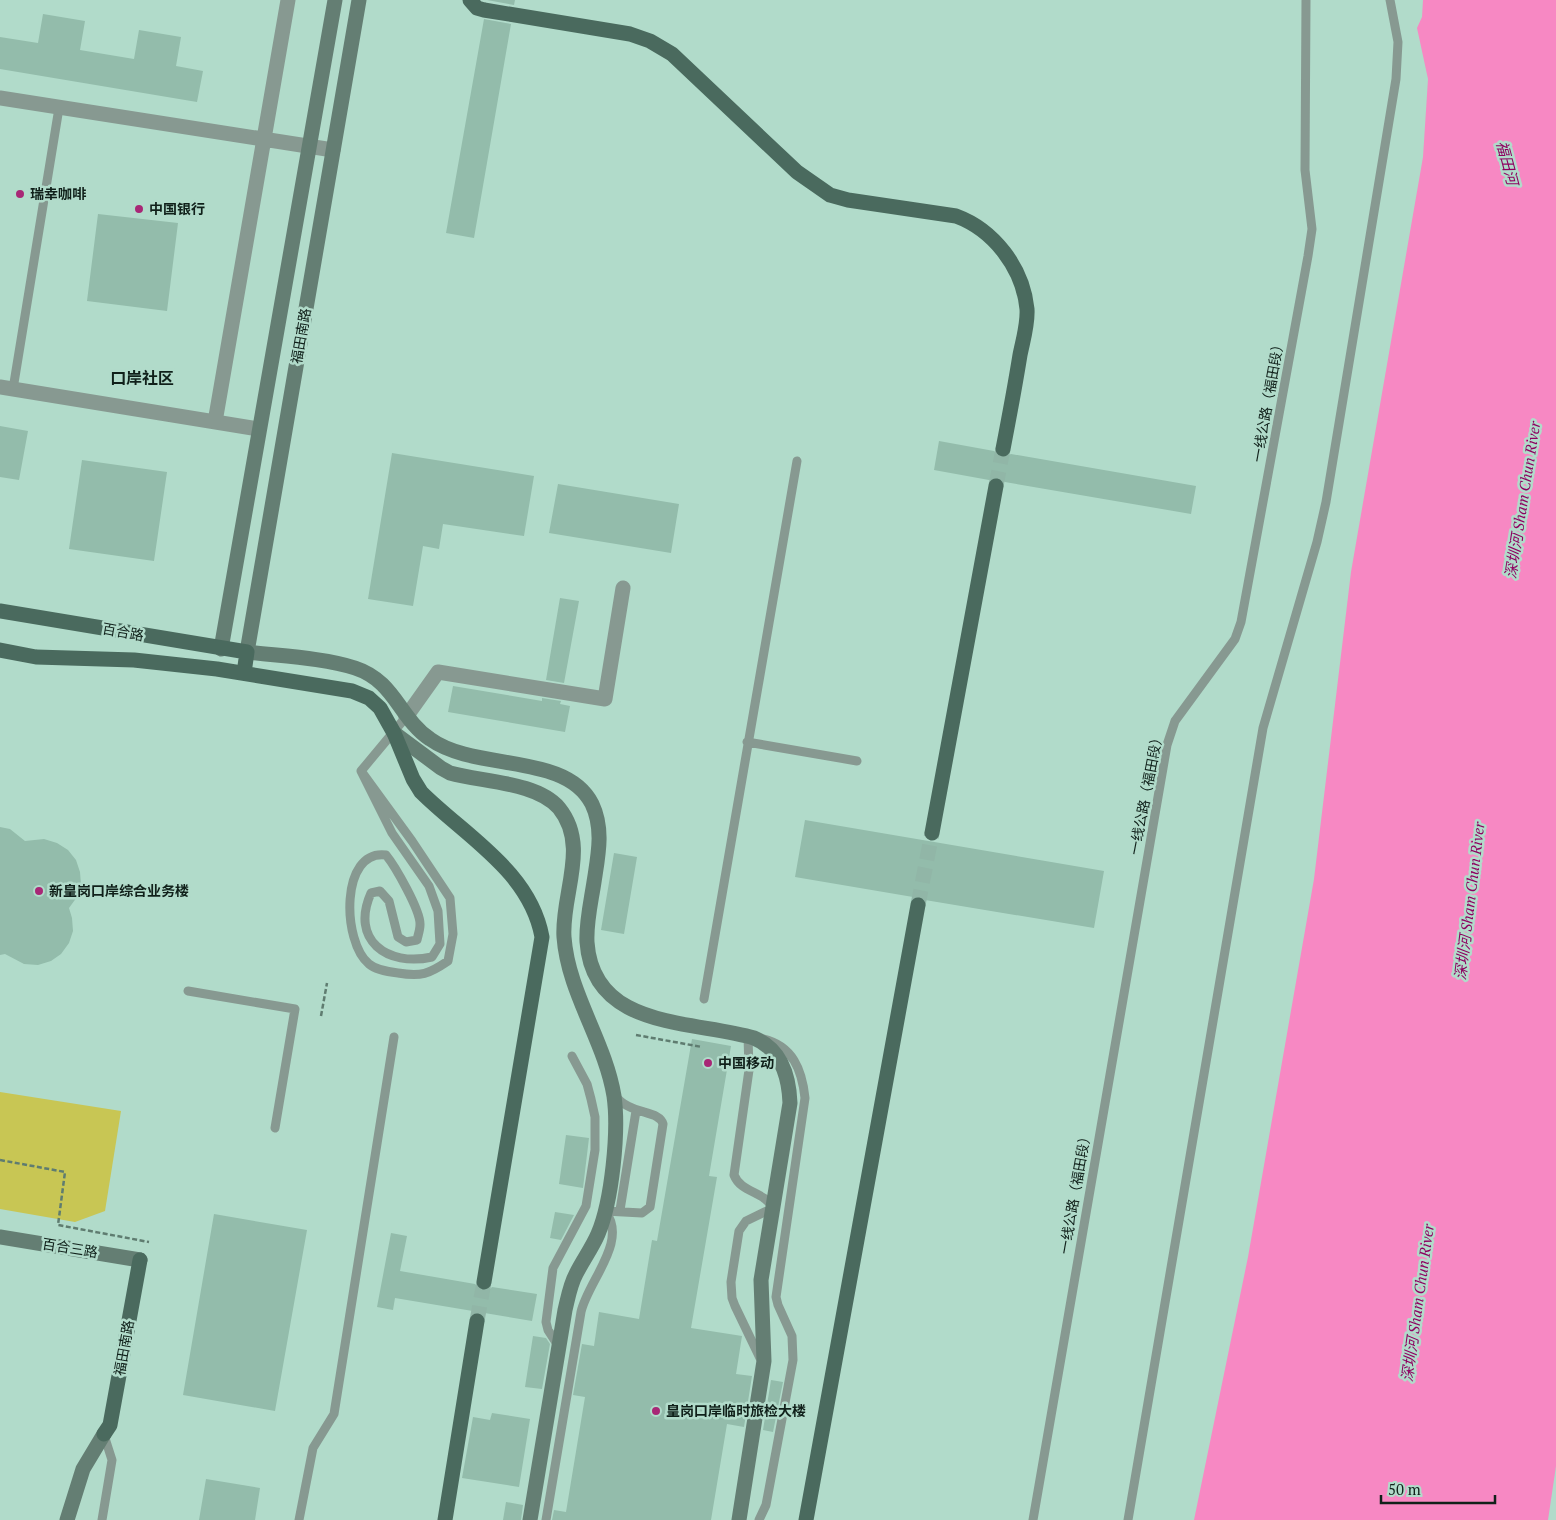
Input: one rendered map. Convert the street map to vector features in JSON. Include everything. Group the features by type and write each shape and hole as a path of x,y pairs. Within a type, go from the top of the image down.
{"main road":[{"name":"福田南路","path":"217,669 335,0"},
{"name":"福田南路","path":"244,673 358,0"},
{"path":"470,0 477,8 484,10 630,34 650,41 672,54 797,172 830,195 848,200 956,216 970,221 984,230 995,241 1014,269 1021,284 1027,311 1003,449"},
{"path":"932,833 996,486"},
{"name":"百合路","path":"0,611 247,652"},
{"name":"百合路","path":"0,650 36,657 134,660 217,669 352,691 369,698 380,708 394,733 406,764 421,792 498,861 526,894 539,922 542,937 484,1282"},
{"path":"247,652 356,668 381,682 391,691 406,718 429,739 460,755 551,772 561,775 578,786 591,803 599,825 599,847 587,931 590,958 601,982 620,1003 643,1015 670,1022 746,1035 762,1041 773,1050 782,1066 788,1084 788,1115 760,1290 765,1336 762,1375 739,1520"},
{"path":"394,733 441,768 461,776 535,791 548,798 561,810 570,829 574,851 564,927 566,952 612,1086 616,1115 615,1137 605,1211 594,1242 573,1280 559,1347 530,1520"},
{"path":"806,1520 918,905"},
{"name":"百合三路","path":"0,1237 140,1260"},
{"name":"福田南路","path":"104,1434 110,1425 140,1260"},
{"path":"445,1520 478,1321"},
{"path":"67,1520 83,1469 104,1434"}],"street":[{"path":"215,422 288,0"},
{"path":"0,98 333,150"},
{"path":"6,388 258,430"},
{"path":"406,718 438,672 606,699 623,588"}],"lane":[{"name":"一线公路（福田段）","path":"1033,1520 1167,745 1175,721 1235,639 1241,622 1308,256 1312,229 1304,170 1306,0"},
{"path":"1128,1520 1261,736 1284,650 1317,542 1326,502 1396,79 1398,42 1390,0"},
{"path":"6,388 59,108"},
{"path":"704,999 747,742 798,461"},
{"path":"361,771 406,718"},
{"path":"747,742 857,761"},
{"path":"361,771 412,841 450,898 453,934 448,961 434,971 417,976 387,971 370,965 361,956 355,943 349,918 351,888 367,858 375,854 386,855 391,861 407,889 421,923 417,940 406,942 398,937 389,901 380,891 371,893 367,903 365,932 375,946 397,958 415,961 432,957 440,944 438,911 429,886 392,833 361,771"},
{"path":"188,991 295,1009 275,1128"},
{"path":"759,1520 766,1505 792,1360 792,1336 776,1297 805,1098 800,1072 791,1054 772,1041 746,1035 749,1070 734,1175 740,1184 764,1197 773,1208 746,1221 739,1231 731,1290 734,1306 756,1347 762,1375"},
{"path":"299,1520 313,1448 334,1414 394,1037"},
{"path":"559,1347 548,1330 546,1322 553,1268 586,1206 595,1150 595,1117 591,1098 584,1078 572,1056"},
{"path":"546,1520 583,1302 607,1257 612,1240 610,1220 605,1211 620,1210 642,1213 650,1207 663,1124 655,1114 636,1111 619,1100 612,1086"},
{"path":"620,1210 636,1111"},
{"path":"102,1520 112,1460 104,1434"}],"path":[{"path":"321,1016 327,983"},
{"path":"636,1035 702,1047"},
{"path":"0,1160 65,1172 58,1225 149,1242"}],"shaded area":[{"path":"0,1092 121,1111 105,1211 75,1222 0,1209"}],"water":[{"path":"1423,0 1556,0 1556,1466 1548,1520 1194,1520 1248,1257 1314,879 1351,572 1423,157 1428,79 1417,28 1422,17"}],"building":[{"path":"487,0 515,0 514,5"},
{"path":"43,14 85,21 80,50 134,59 139,30 181,37 176,66 203,71 197,102 0,69 0,37 38,43"},
{"path":"484,19 511,24 474,238 446,233"},
{"path":"98,214 178,223 167,311 87,301"},
{"path":"0,426 28,431 19,480 0,477"},
{"path":"939,441 994,451 1002,458 1011,454 1196,486 1191,514 1005,482 997,477 989,480 934,470"},
{"path":"392,453 534,476 524,536 443,524 439,549 423,546 413,606 368,599"},
{"path":"82,460 167,472 154,561 69,549"},
{"path":"558,484 679,504 671,553 549,533"},
{"path":"560,598 579,601 564,683 546,680"},
{"path":"453,686 542,701 542,698 561,701 560,704 570,706 565,732 448,712"},
{"path":"805,820 1104,871 1094,928 925,900 919,896 913,897 795,877"},
{"name":"新皇岗口岸综合业务楼","path":"0,827 10,829 25,841 44,839 57,843 68,850 76,860 80,872 81,885 77,897 69,908 73,931 69,943 61,954 51,961 38,965 24,964 5,954 0,955"},
{"path":"614,853 637,857 624,934 601,930"},
{"name":"皇岗口岸临时旅检大楼","path":"692,1039 731,1046 709,1176 717,1177 691,1328 742,1336 736,1374 752,1376 744,1427 727,1424 711,1520 552,1520 554,1510 566,1512 585,1397 573,1395 582,1344 594,1346 599,1312 639,1319 652,1240 657,1241"},
{"path":"566,1135 589,1138 583,1188 559,1184"},
{"path":"555,1212 574,1215 561,1240 550,1238"},
{"path":"214,1214 307,1230 275,1411 183,1395"},
{"path":"391,1233 407,1236 400,1271 475,1284 482,1291 488,1291 492,1287 537,1294 532,1321 395,1298 393,1310 377,1307"},
{"path":"533,1336 546,1338 550,1344 542,1389 525,1387"},
{"path":"771,1380 783,1382 773,1432 763,1430"},
{"path":"492,1413 530,1419 519,1487 462,1478 473,1417 490,1420"},
{"path":"206,1479 260,1488 255,1520 199,1520"},
{"path":"506,1502 523,1505 521,1520 503,1520"}],"tunnel":[{"path":"996,486 1003,449"},
{"path":"918,905 932,833"},
{"path":"477,1321 484,1282"}],"place":[{"name":"瑞幸咖啡","path":"20,194"},
{"name":"中国银行","path":"139,209"},
{"name":"新皇岗口岸综合业务楼","path":"39,891"},
{"name":"中国移动","path":"708,1063"},
{"name":"皇岗口岸临时旅检大楼","path":"656,1411"}],"district":[{"name":"口岸社区","path":"142,378"}],"water label":[{"name":"福田河","path":"1507,163"},
{"name":"深圳河 Sham Chun River","path":"1523,500"},
{"name":"深圳河 Sham Chun River","path":"1470,901"},
{"name":"深圳河 Sham Chun River","path":"1418,1303"}]}
